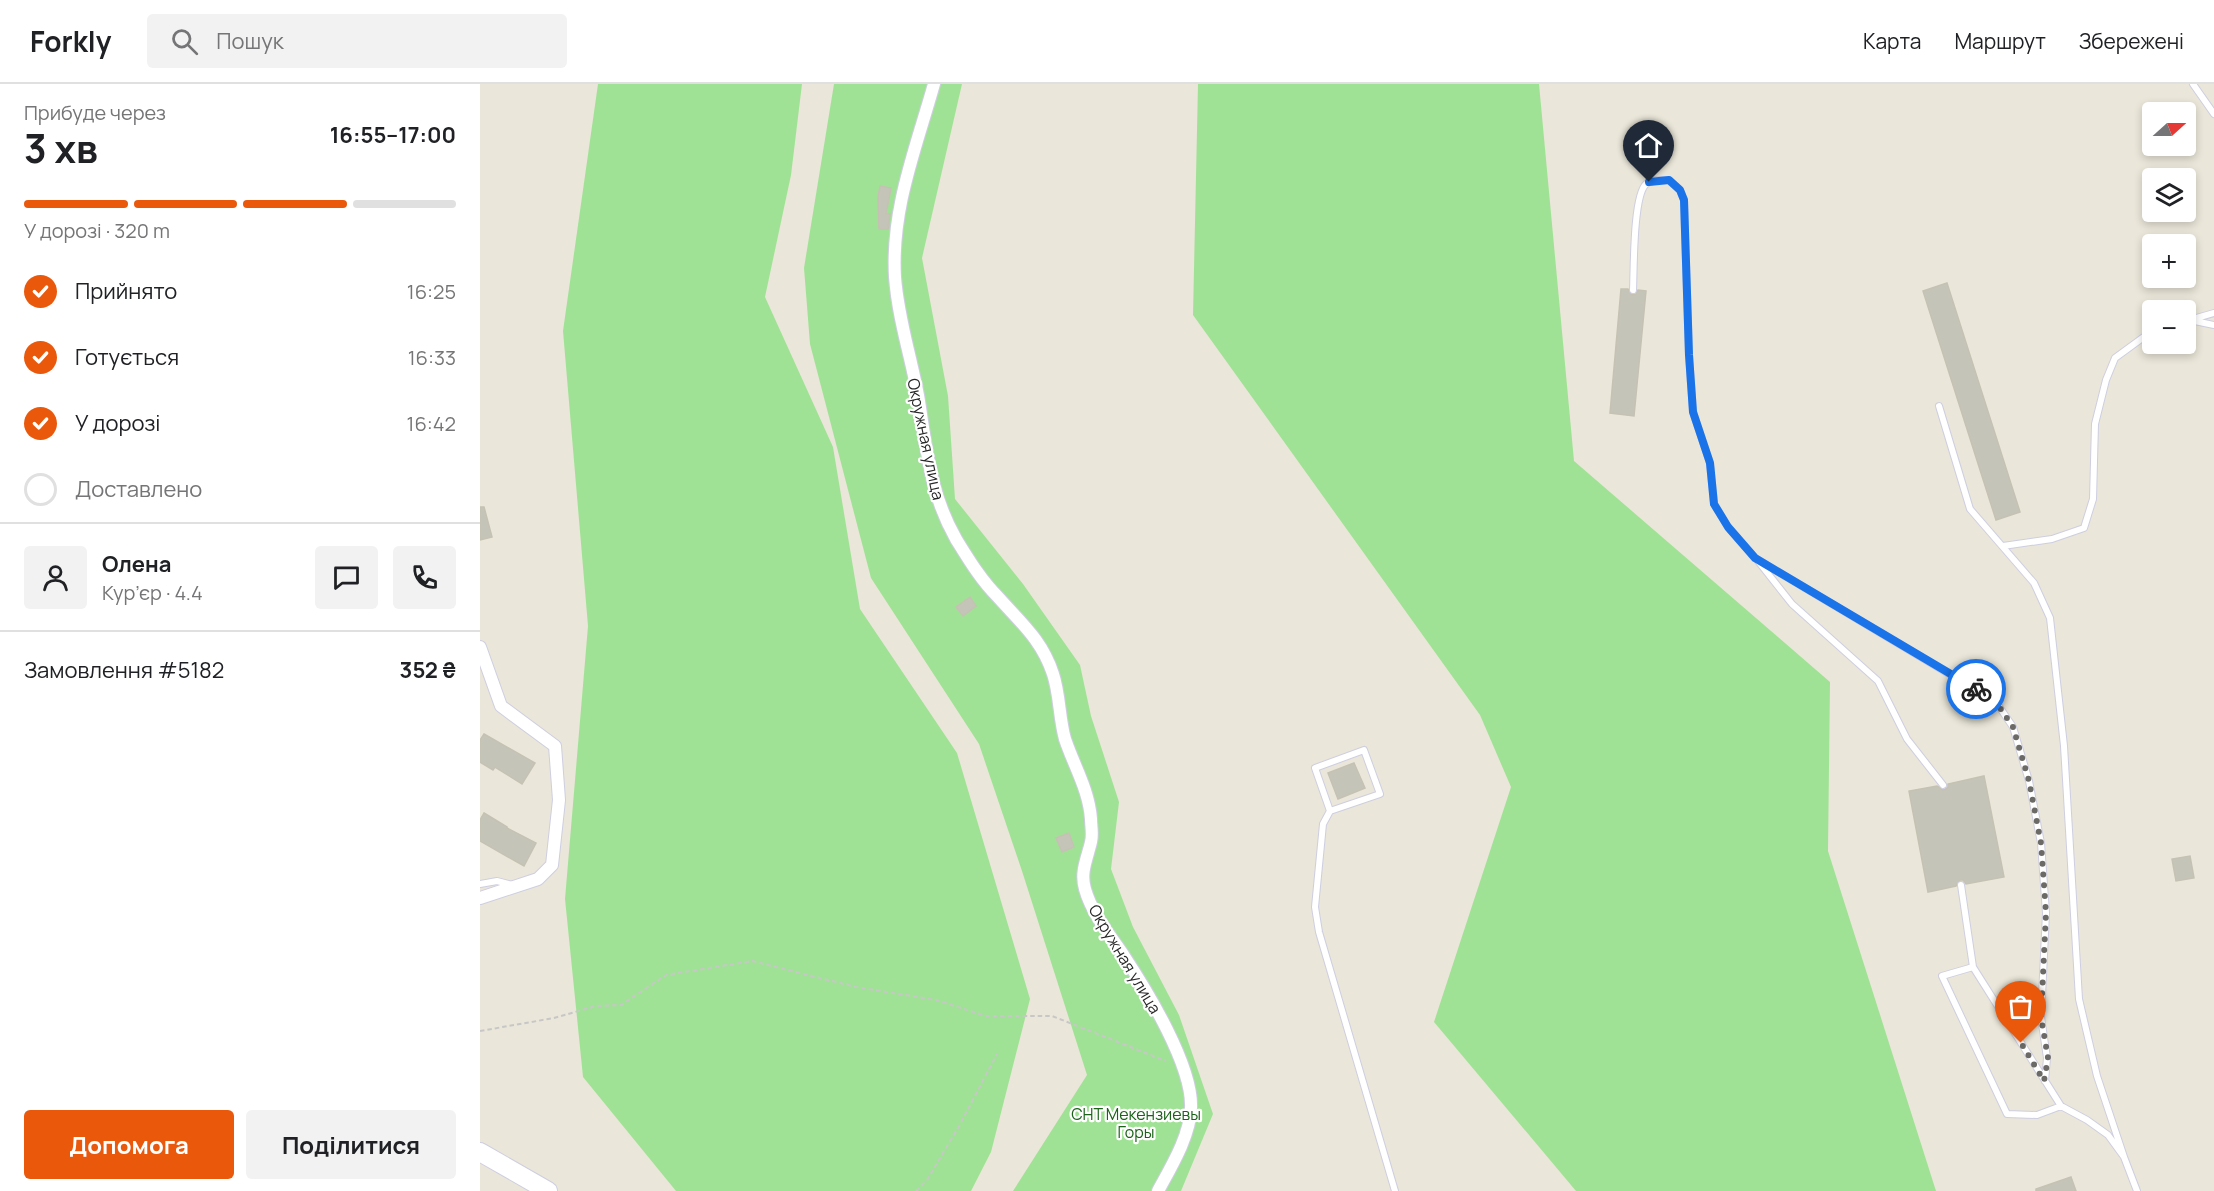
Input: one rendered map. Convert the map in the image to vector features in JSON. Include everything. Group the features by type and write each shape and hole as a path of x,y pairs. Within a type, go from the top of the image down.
{"main road":[{"path":"480,1152 548,1191"}],"street":[{"name":"Окружная улица","path":"934,84 905,178 897,232 895,267 901,315 918,396 933,488 942,511 975,570 997,597 1026,626 1043,649 1054,676 1065,739 1089,800 1092,840 1082,872 1085,889 1096,916 1152,1000 1189,1081 1191,1110 1188,1127 1158,1191"},
{"path":"480,647 501,706 555,746 559,800 552,865 538,879 480,898"}],"lane":[{"path":"2193,84 2214,114"},
{"path":"1633,290 1638,201 1644,186 1649,182 1669,180 1680,190 1684,200 1693,412 1710,463 1714,504 1728,527 1792,604 1878,681 1907,739 1943,784"},
{"path":"2196,318 2214,313"},
{"path":"2196,322 2214,325"},
{"path":"2003,546 2052,539 2084,528 2093,499 2095,424 2106,380 2115,358 2142,338"},
{"path":"1939,406 1970,509 2034,583 2050,618 2064,746 2079,999 2097,1076 2137,1191"},
{"path":"1755,558 1996,702 2013,727 2029,781 2041,843 2046,913 2041,1017 2048,1058 2044,1081"},
{"path":"1330,811 1315,768 1364,750 1380,794 1330,811 1323,824 1315,907 1319,932 1395,1191"},
{"path":"480,884 497,881 516,885"},
{"path":"1961,885 1973,967 2061,1107 2108,1135 2124,1157"},
{"path":"1973,967 1942,976 2007,1114 2037,1115 2061,1107"}],"path":[{"path":"480,1031 554,1018 596,1006 621,1005 666,975 752,961 856,987 936,1000 986,1016 1052,1016 1182,1066"},
{"path":"916,1191 927,1180 953,1137 997,1054"}],"green space":[{"path":"598,84 802,84 791,175 765,297 833,447 860,609 957,753 1030,999 991,1152 971,1191 676,1191 583,1077 565,899 588,626 563,331"},
{"name":"СНТ Мекензиевы Горы","path":"834,84 962,84 922,258 948,396 955,499 1023,584 1080,665 1091,716 1119,802 1111,869 1133,927 1179,1015 1213,1114 1181,1191 1013,1191 1087,1075 979,744 871,578 810,344 804,268"},
{"path":"1198,84 1539,84 1574,461 1830,682 1828,851 1936,1191 1576,1191 1434,1022 1511,787 1480,715 1193,315"}],"building":[{"path":"880,186 891,188 886,214 890,214 888,229 879,229"},
{"path":"1947,283 2020,512 1996,520 1923,291"},
{"path":"1621,289 1628,289 1632,295 1638,290 1646,291 1634,416 1610,413"},
{"path":"480,507 484,507 492,537 480,540"},
{"path":"970,597 976,606 963,616 956,607"},
{"path":"484,734 535,763 522,784 495,767 493,770 480,762 480,740"},
{"path":"1354,763 1365,788 1338,799 1328,773"},
{"path":"1984,776 2004,877 1966,884 1960,880 1956,886 1928,892 1909,791 1937,786 1944,790 1948,784"},
{"path":"484,813 536,843 524,866 480,841 480,820"},
{"path":"1069,833 1074,847 1062,852 1056,838"},
{"path":"2190,856 2194,878 2176,881 2172,859"},
{"path":"2071,1177 2076,1191 2036,1191 2036,1189"}],"way so far":[{"path":"1976,689 1996,702 2013,727 2029,781 2041,843 2046,913 2041,1017 2048,1058 2044,1081 2021,1043"}],"route":[{"path":"1649,182 1669,180 1680,190 1684,200 1693,412 1710,463 1714,504 1728,527 1755,558 1976,689"}]}
